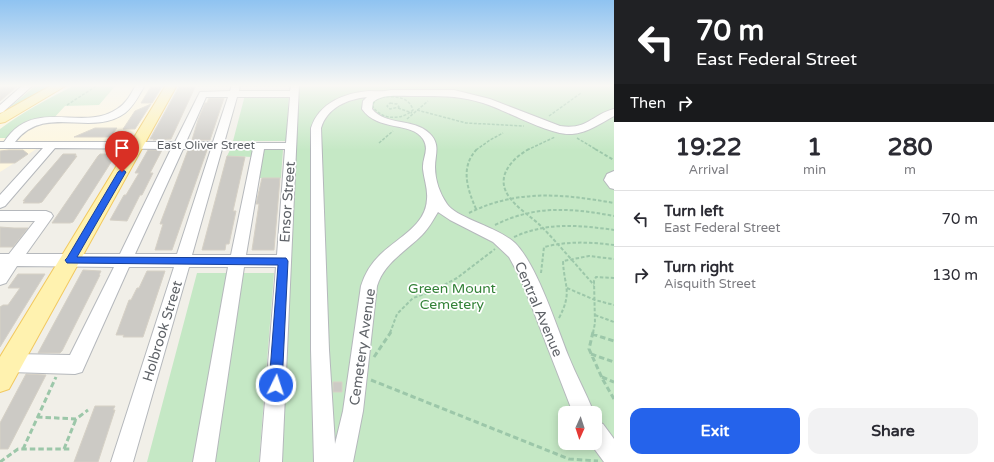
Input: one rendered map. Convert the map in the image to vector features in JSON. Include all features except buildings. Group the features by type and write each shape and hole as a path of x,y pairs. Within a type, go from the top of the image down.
{"main road":[{"path":"0,116 20,107"},
{"path":"5,372 160,107"}],"street":[{"path":"0,116 9,107"},
{"path":"4,145 24,126 34,122 43,120 92,120 118,114 126,107"},
{"path":"5,372 75,365 197,107"},
{"name":"Holbrook Street","path":"122,462 230,107"},
{"name":"Ensor Street","path":"271,462 294,107"},
{"path":"325,462 320,350 316,128 319,117 331,107"},
{"name":"Cemetery Avenue","path":"342,462 352,417 369,286 372,275 384,260 421,228 433,208 435,195 429,167 432,149 429,139 425,134 412,127 379,119 369,113 367,107"},
{"path":"502,107 567,131 584,128 614,112"},
{"name":"East Oliver Street","path":"4,145 291,146"},
{"path":"0,203 52,145"},
{"path":"204,462 237,261 259,146"},
{"path":"614,175 610,180 614,185"},
{"name":"Central Avenue","path":"435,195 443,209 460,220 484,231 504,243 515,254 530,284 581,406"},
{"path":"0,216 46,216 7,260 0,278"},
{"path":"7,260 283,261"},
{"path":"602,448 607,459"}],"path":[{"path":"373,107 376,111 383,115 401,117 412,113"},
{"path":"412,113 413,107"},
{"path":"417,110 466,123 525,127 541,124 540,122 562,107"},
{"path":"383,115 390,109 398,108 412,113"},
{"path":"513,121 525,127"},
{"path":"594,284 542,227 510,198 504,181 505,173 508,164 515,157 567,131 614,160"},
{"path":"476,209 466,180 466,167 472,154 480,146 503,133"},
{"path":"460,220 476,209 510,198 542,195 564,196 614,203"},
{"path":"484,231 508,217 536,210 558,209 614,216"},
{"path":"357,375 367,368 391,331 397,314 413,298 433,291 457,278 504,243 524,232 542,227 568,224 614,230"},
{"path":"530,284 539,282 544,247 579,241 614,245"},
{"path":"551,333 567,299 563,261 589,256 614,259"},
{"path":"614,278 596,277 594,284 595,315 589,350 614,399"},
{"path":"567,288 595,300 614,305"},
{"path":"595,315 614,322"},
{"path":"592,334 614,340"},
{"path":"591,354 614,362"},
{"path":"357,375 569,459 607,459"},
{"path":"23,449 57,376"},
{"path":"602,377 614,382"},
{"path":"64,449 76,419 88,410"},
{"path":"38,417 76,419"},
{"path":"0,462 18,449 72,449"}],"shaded area":[{"path":"3,107 158,107 136,144 46,143 0,172 0,109"}],"green space":[{"path":"35,107 64,107 53,119 9,138 0,138 0,129"},
{"path":"242,107 288,107 286,141 233,141"},
{"name":"Green Mount Cemetery","path":"298,107 614,107 614,462 282,462"},
{"path":"230,150 255,150 254,157 227,156"},
{"path":"261,150 283,150 281,178 256,178"},
{"path":"197,273 274,273 259,462 147,462"}],"route":[{"path":"122,172 70,260 283,261 276,385"}]}
